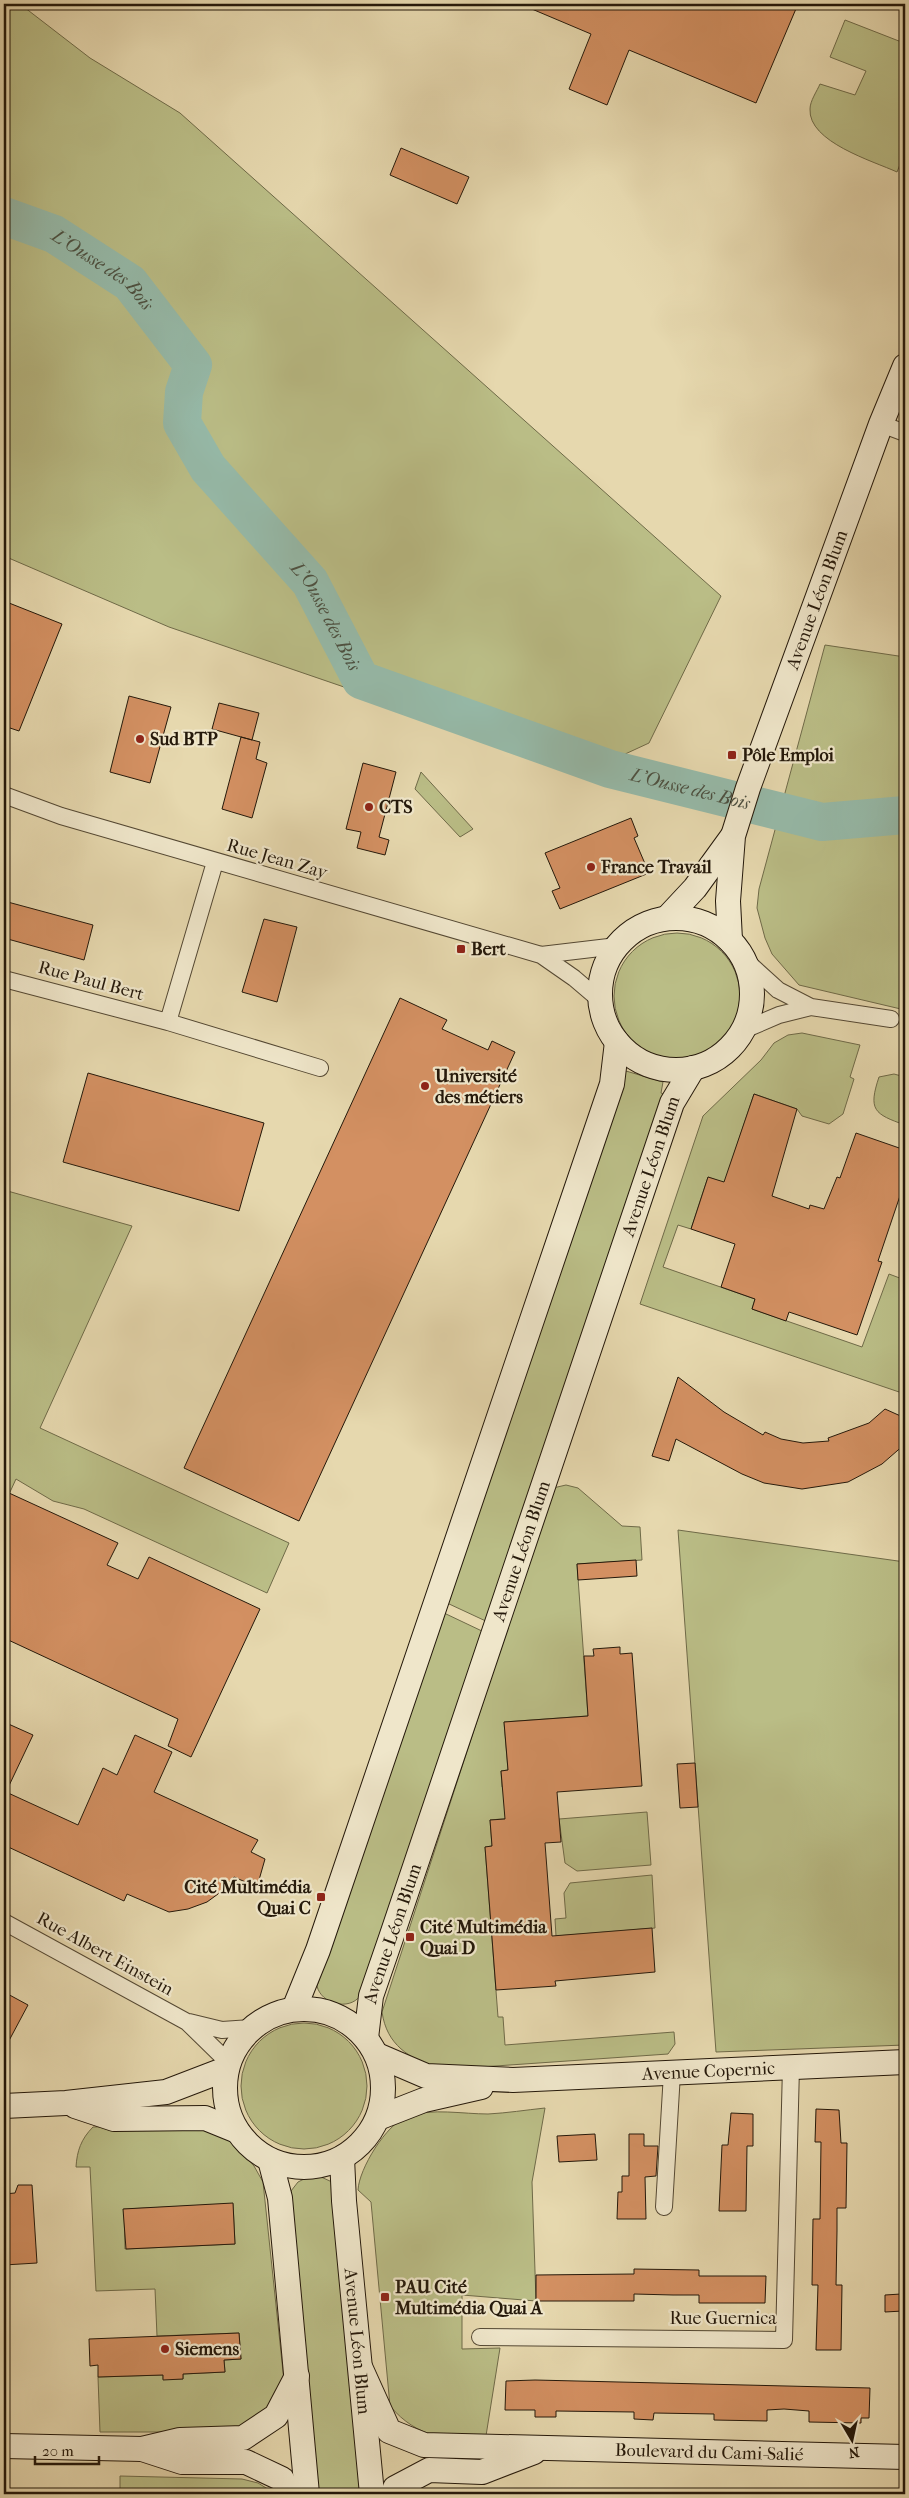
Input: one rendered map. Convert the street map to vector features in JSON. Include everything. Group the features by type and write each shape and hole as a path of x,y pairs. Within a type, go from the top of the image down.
{"street":[{"name":"Avenue Léon Blum","path":"730,940 728,901 736,828 748,788 881,424 905,366"},
{"path":"881,424 905,433"},
{"name":"Rue Jean Zay","path":"4,795 61,816 215,862 541,955 574,978 600,1001"},
{"name":"Avenue Léon Blum","path":"667,918 696,888 736,828"},
{"path":"168,1022 215,862"},
{"path":"745,960 752,983 752,1007 744,1030 725,1052 713,1060 693,1068 672,1070 651,1066 632,1056 617,1042 604,1018 600,1001 604,972 617,946 631,932 648,923 667,918 690,919 704,924 730,940 745,960 778,990 811,1007 891,1019"},
{"name":"Rue Jean Zay","path":"541,955 617,946"},
{"name":"Rue Paul Bert","path":"4,979 168,1022 320,1068"},
{"path":"744,1030 778,1015 811,1007"},
{"path":"294,2009 318,1950 612,1084 617,1042"},
{"name":"Avenue Léon Blum","path":"372,2046 372,1996 391,1938 672,1103 693,1068"},
{"name":"Rue Albert Einstein","path":"4,1922 187,2022 222,2030 251,2028"},
{"path":"294,2009 321,2010 346,2020 372,2046 383,2075 383,2097 378,2118 364,2141 342,2158 318,2166 294,2167 270,2160 251,2148 237,2130 228,2111 224,2090 227,2066 237,2044 251,2028 271,2015 294,2009"},
{"name":"Rue Albert Einstein","path":"187,2022 227,2066"},
{"name":"Avenue Copernic","path":"372,2046 426,2076 513,2080 905,2062"},
{"path":"4,2106 66,2103 166,2092 227,2066"},
{"name":"Rue Guernica","path":"480,2336 784,2340 791,2067"},
{"path":"664,2206 672,2073"},
{"name":"Avenue Copernic","path":"378,2118 424,2100 513,2080"},
{"path":"66,2103 114,2119 205,2118 237,2130"},
{"name":"Avenue Léon Blum","path":"342,2158 343,2194 372,2494"},
{"path":"270,2160 280,2198 307,2494"},
{"name":"Boulevard du Cami-Salié","path":"361,2369 389,2431 424,2445 905,2457"},
{"path":"4,2446 142,2449 180,2440 243,2438 276,2416 297,2375"},
{"path":"142,2449 182,2462 246,2462 282,2479 289,2494"},
{"name":"Boulevard du Cami-Salié","path":"393,2494 396,2488 429,2470 482,2472 543,2449"}],"green space":[{"path":"4,4 20,4 90,58 180,113 721,596 649,743 623,755 551,758 169,627 4,556"},
{"path":"845,20 904,43 905,41 905,152 897,172 858,156 830,141 812,121 810,106 820,84 855,95 866,71 830,57"},
{"path":"825,645 905,657 905,1010 799,985 772,954 765,938 757,908 759,889"},
{"path":"421,772 473,829 460,837 415,789"},
{"path":"677,933 701,938 721,952 735,972 740,996 735,1020 721,1040 701,1054 677,1059 653,1054 633,1040 619,1020 614,996 619,972 633,952 653,938"},
{"path":"802,1033 860,1045 850,1077 854,1079 843,1114 829,1124 802,1116 797,1109 754,1094 732,1160 727,1184 708,1177 691,1229 678,1225 663,1267 755,1299 752,1309 862,1347 889,1274 905,1280 905,1394 640,1304 703,1116 761,1060 774,1043 788,1035"},
{"path":"626,1071 663,1082 661,1093 666,1095 490,1623 447,1603"},
{"path":"894,1074 905,1077 905,1125 880,1114 874,1104 879,1077"},
{"path":"4,1190 132,1226 40,1428 289,1543 267,1593 84,1509 53,1501 16,1479 4,1505"},
{"path":"566,1485 578,1488 622,1526 640,1527 642,1560 577,1564 588,1716 504,1722 508,1770 501,1771 502,1787 509,1786 512,1818 490,1820 492,1846 485,1847 498,2017 503,2017 505,2045 674,2032 675,2044 668,2054 438,2070 409,2055 394,2042 385,2024 382,2012 553,1488"},
{"path":"678,1530 905,1562 905,2045 716,2052"},
{"path":"444,1613 484,1632 360,1996 355,2001 343,2004 329,2001 317,1986"},
{"path":"647,1812 651,1865 577,1871 565,1863 559,1819"},
{"path":"652,1875 655,1928 556,1936 555,1919 566,1918 564,1893 570,1883"},
{"path":"304,2023 328,2028 348,2042 362,2062 367,2086 362,2110 348,2130 328,2144 304,2149 280,2144 260,2130 246,2110 241,2086 246,2062 260,2042 280,2028"},
{"path":"545,2108 532,2182 536,2301 462,2295 462,2349 500,2348 485,2442 433,2435 411,2425 390,2406 371,2202 358,2190 363,2171 368,2159 383,2137 391,2128 408,2116 427,2112 488,2114"},
{"path":"198,2124 231,2140 254,2166 263,2182 284,2381 264,2419 227,2432 100,2432 98,2377 163,2375 163,2379 183,2379 183,2374 225,2372 224,2360 241,2359 239,2333 157,2336 155,2289 96,2291 90,2167 76,2167 80,2146 85,2136 93,2127","holes":["233,2204 235,2244 125,2249 124,2209"]},
{"path":"310,2176 319,2176 332,2182 362,2494 317,2494 291,2191 298,2182"},
{"path":"120,2476 242,2479 258,2483 276,2494 120,2492"}],"building":[{"path":"520,4 798,4 756,103 629,50 607,105 569,89 591,34"},
{"path":"401,148 469,177 457,204 390,175"},
{"path":"4,601 62,624 19,731 4,726"},
{"path":"129,696 171,707 150,783 110,772"},
{"path":"219,703 259,713 252,740 212,729"},
{"path":"241,737 260,742 256,759 267,763 252,818 222,809"},
{"path":"363,763 396,772 379,837 389,840 385,855 357,848 361,832 346,829"},
{"path":"631,818 638,836 634,838 649,873 560,909 552,891 560,888 545,853"},
{"path":"4,901 93,925 84,960 4,938"},
{"path":"264,919 297,927 277,1002 242,992"},
{"path":"400,998 447,1020 442,1029 488,1050 492,1041 515,1052 299,1521 184,1468"},
{"path":"88,1073 264,1123 239,1211 63,1162"},
{"path":"754,1094 797,1109 772,1196 809,1209 810,1205 824,1209 837,1177 840,1178 856,1133 905,1150 905,1181 878,1261 882,1262 857,1335 789,1312 786,1321 752,1309 755,1299 721,1287 735,1244 691,1229 708,1177 724,1182"},
{"path":"678,1377 724,1412 763,1435 765,1432 781,1439 803,1443 829,1441 828,1438 869,1423 885,1409 905,1418 905,1444 882,1464 848,1482 802,1489 764,1483 742,1474 676,1439 669,1461 652,1456"},
{"path":"9,1493 118,1543 107,1565 138,1579 149,1557 260,1609 191,1757 168,1746 178,1719 4,1638 4,1505"},
{"path":"636,1560 637,1576 578,1580 577,1564"},
{"path":"620,1647 620,1654 632,1653 642,1786 557,1792 561,1842 545,1843 552,1936 652,1928 655,1972 555,1981 556,1986 496,1990 485,1847 492,1846 490,1820 505,1819 501,1771 508,1770 504,1722 588,1716 584,1656 594,1656 593,1649"},
{"path":"4,1722 33,1735 6,1792 78,1825 103,1768 117,1775 135,1735 172,1752 154,1792 258,1840 251,1852 265,1859 257,1887 234,1877 218,1894 207,1902 188,1909 169,1912 127,1894 124,1901 4,1845"},
{"path":"695,1763 698,1807 680,1808 677,1764"},
{"path":"4,1992 28,2005 4,2050"},
{"path":"816,2109 839,2110 841,2143 847,2143 846,2208 837,2208 836,2285 842,2285 841,2350 816,2350 818,2285 812,2285 813,2219 820,2219 821,2142 815,2142"},
{"path":"731,2113 753,2114 753,2146 747,2146 746,2211 719,2211 722,2145 728,2145"},
{"path":"595,2134 597,2160 559,2162 557,2136"},
{"path":"629,2134 644,2134 644,2146 658,2146 656,2176 645,2177 646,2219 617,2219 618,2192 622,2192 622,2176 629,2176"},
{"path":"18,2185 32,2185 37,2263 4,2265 4,2194 15,2193"},
{"path":"233,2203 235,2244 126,2249 123,2209"},
{"path":"634,2269 699,2270 699,2276 766,2276 765,2303 699,2303 699,2295 634,2294 634,2301 536,2301 536,2275 634,2274"},
{"path":"901,2294 903,2311 885,2312 885,2295"},
{"name":"Siemens","path":"239,2333 241,2359 224,2360 225,2372 183,2374 183,2379 163,2380 163,2375 98,2377 98,2365 90,2366 89,2339"},
{"path":"535,2380 870,2388 869,2418 861,2418 861,2423 809,2422 809,2411 784,2409 767,2410 767,2421 714,2420 714,2414 654,2413 653,2420 634,2419 634,2412 556,2411 556,2417 535,2417 535,2410 505,2410 506,2381"}],"waterway":[{"name":"L'Ousse des Bois","path":"4,216 54,234 130,283 193,365 184,392 182,423 208,468 310,582 361,680 610,769 822,822 905,815"}],"place":[{"name":"Sud BTP","path":"140,739"},
{"name":"Pôle Emploi","path":"732,755"},
{"name":"CTS","path":"369,807"},
{"name":"France Travail","path":"591,867"},
{"name":"Bert","path":"461,949"},
{"name":"Université des métiers","path":"425,1086"},
{"name":"Cité Multimédia Quai C","path":"321,1897"},
{"name":"Cité Multimédia Quai D","path":"410,1937"},
{"name":"PAU Cité Multimédia Quai A","path":"385,2297"},
{"name":"Siemens","path":"165,2349"}]}
